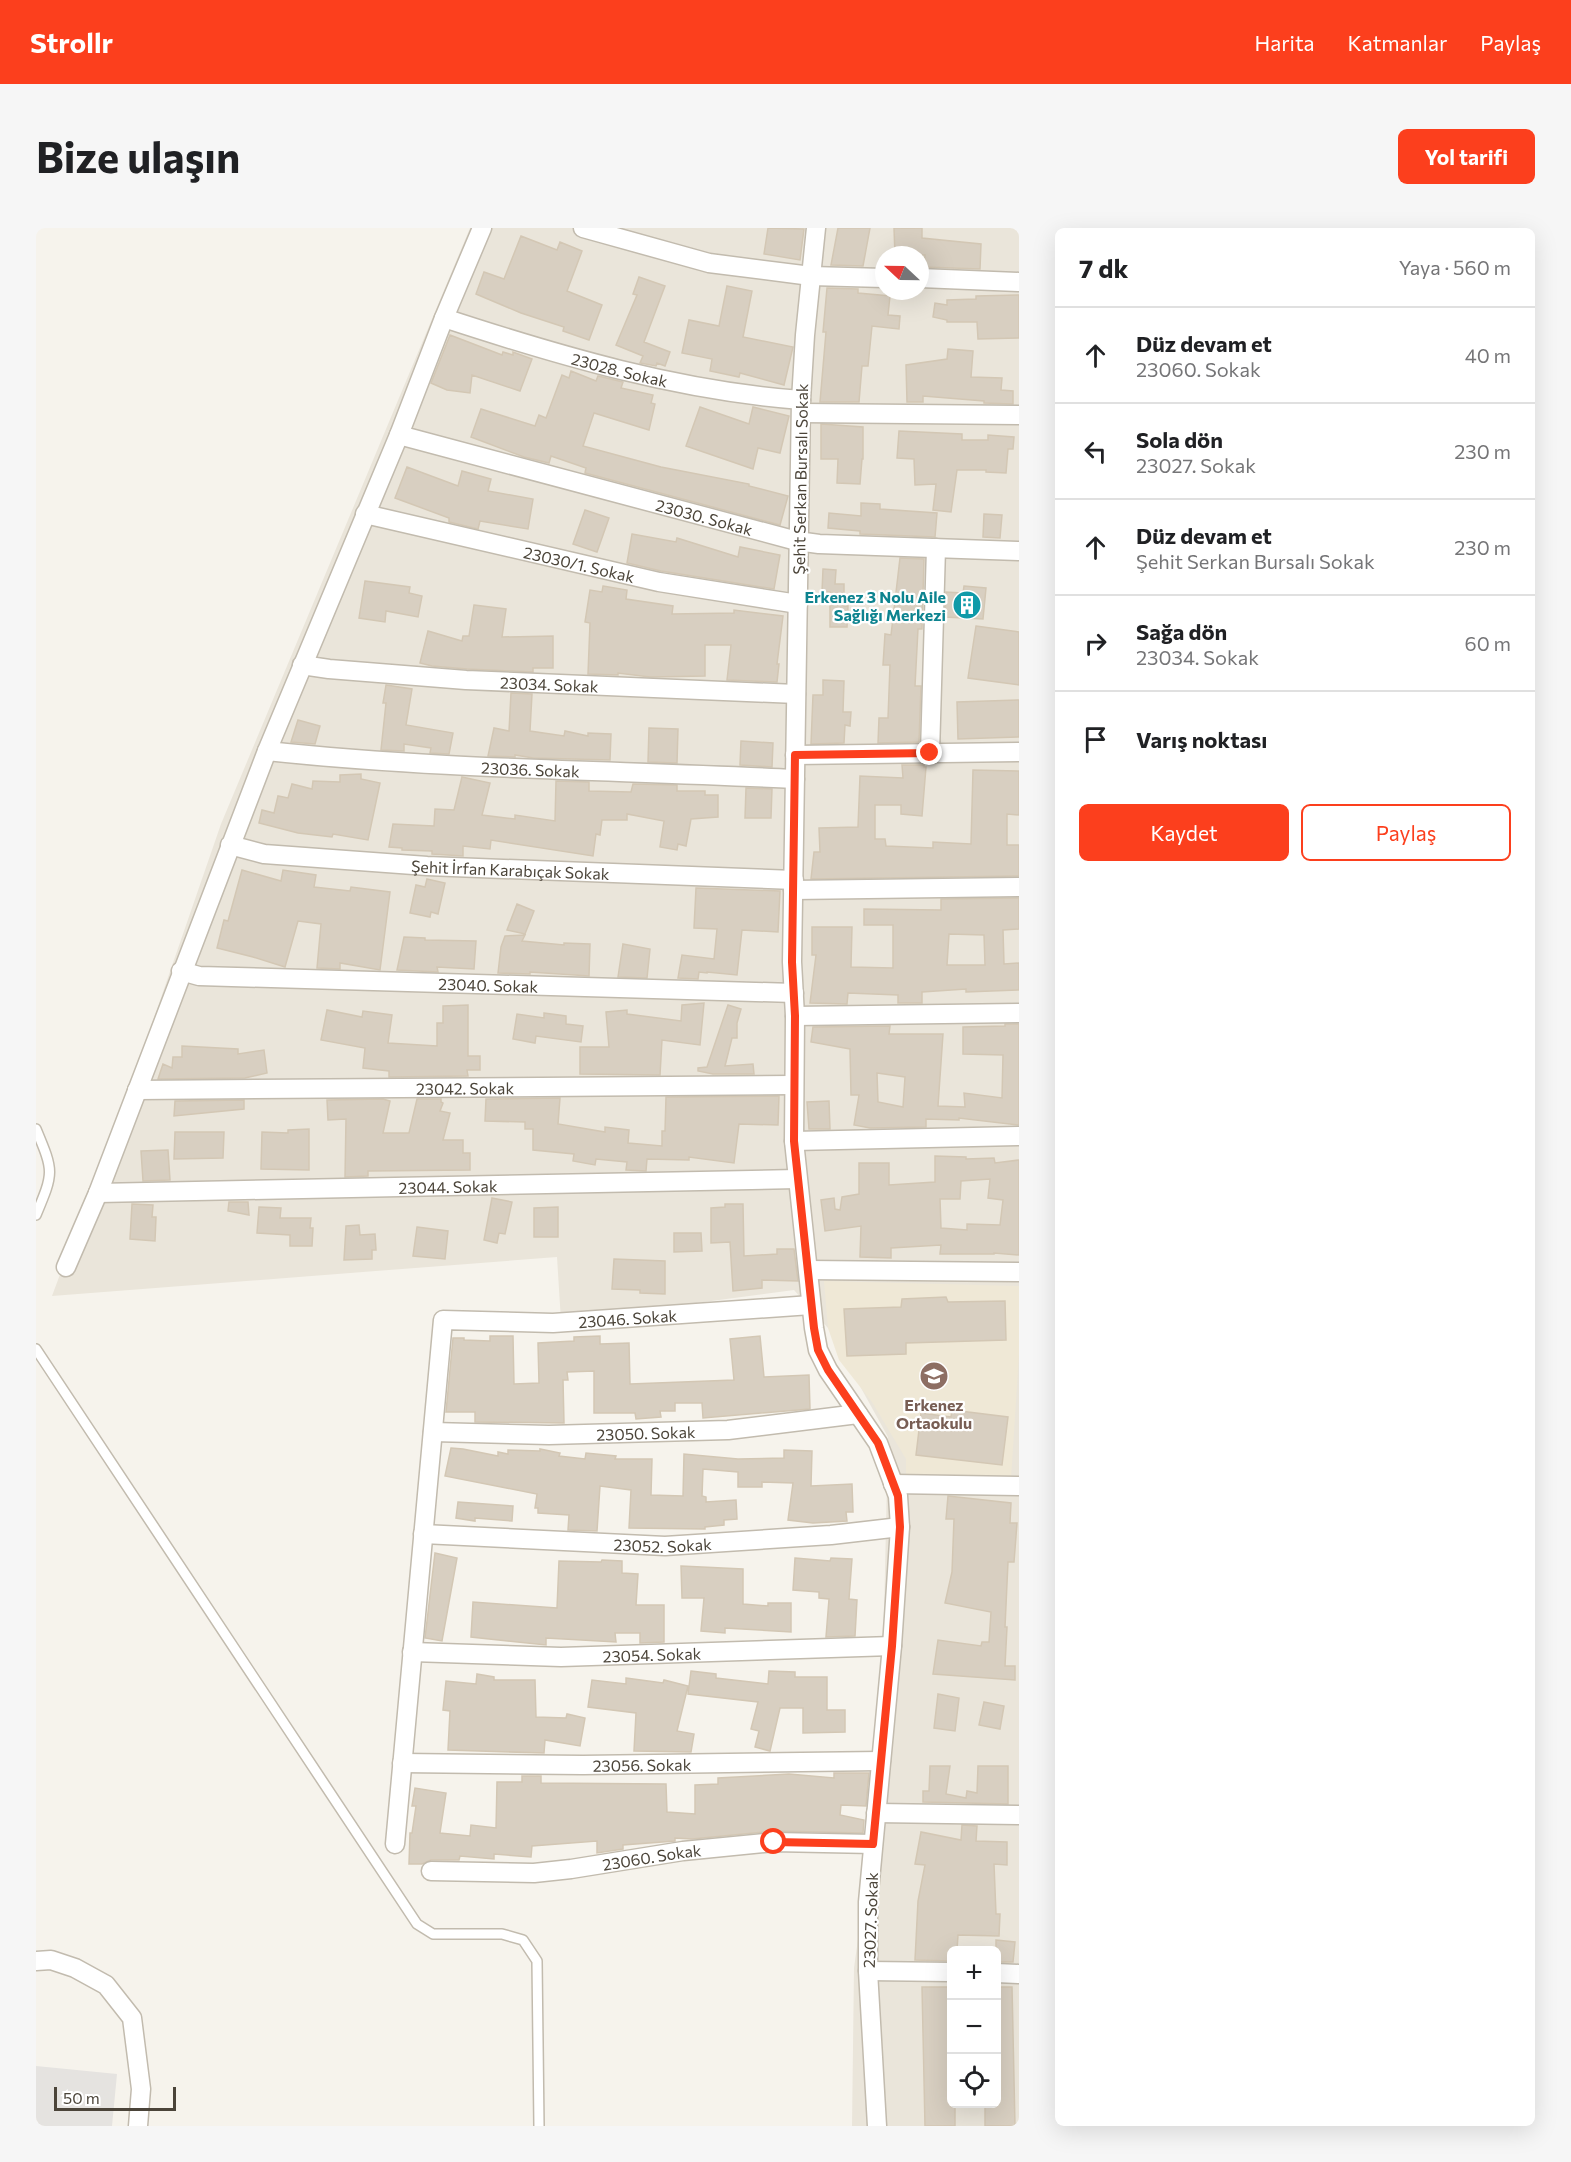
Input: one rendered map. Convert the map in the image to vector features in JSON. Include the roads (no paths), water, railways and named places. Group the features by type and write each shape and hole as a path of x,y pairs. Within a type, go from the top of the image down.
{"street":[{"path":"66,1267 98,1193 267,751 399,435 482,228"},
{"path":"583,228 709,263 811,276 875,278"},
{"name":"Şehit Serkan Bursalı Sokak","path":"811,1305 794,1141 795,1016 792,962 801,407 804,334 816,228"},
{"path":"929,278 1019,282"},
{"name":"23028. Sokak","path":"444,318 543,350 631,373 777,399 801,407 1019,415"},
{"name":"23030. Sokak","path":"399,435 799,541 819,544 1019,551"},
{"name":"23030/1. Sokak","path":"365,514 659,582 798,604"},
{"path":"930,753 936,548"},
{"name":"23034. Sokak","path":"302,665 466,680 796,694"},
{"name":"23036. Sokak","path":"267,751 465,767 795,779"},
{"path":"795,755 1019,752"},
{"name":"Şehit İrfan Karabıçak Sokak","path":"230,845 264,854 427,866 794,885 1019,887"},
{"name":"23040. Sokak","path":"181,971 200,976 794,993"},
{"path":"795,1016 1019,1013"},
{"name":"23042. Sokak","path":"136,1090 794,1085"},
{"path":"794,1141 1019,1136"},
{"name":"23044. Sokak","path":"98,1193 797,1179"},
{"path":"808,1270 1019,1272"},
{"name":"23046. Sokak","path":"433,1432 443,1320 553,1323 811,1305"},
{"name":"23027. Sokak","path":"811,1305 818,1350 828,1370 878,1443 898,1496 900,1527 892,1646 868,1902 868,1971 877,2126"},
{"name":"23050. Sokak","path":"433,1432 549,1435 728,1430 858,1414"},
{"path":"395,1844 433,1432"},
{"path":"893,1484 1019,1486"},
{"name":"23052. Sokak","path":"423,1534 665,1546 831,1535 900,1527"},
{"name":"23054. Sokak","path":"412,1652 561,1657 892,1646"},
{"name":"23056. Sokak","path":"402,1763 583,1766 881,1761"},
{"path":"876,1813 1019,1815"},
{"name":"23060. Sokak","path":"431,1871 534,1872 571,1869 682,1851 774,1842 873,1844"},
{"path":"36,1961 51,1960 75,1968 106,1985 132,2018 141,2089 138,2126"},
{"path":"868,1971 947,1972"},
{"path":"1001,1973 1019,1974"}],"lane":[{"path":"36,1129 50,1162 50,1181 36,1215"},
{"path":"36,1349 417,1924 433,1934 501,1934 523,1940 537,1961 539,2126"}],"place":[{"name":"Erkenez 3 Nolu Aile Sağlığı Merkezi","path":"967,605"},
{"name":"Erkenez Ortaokulu","path":"934,1376"}]}
